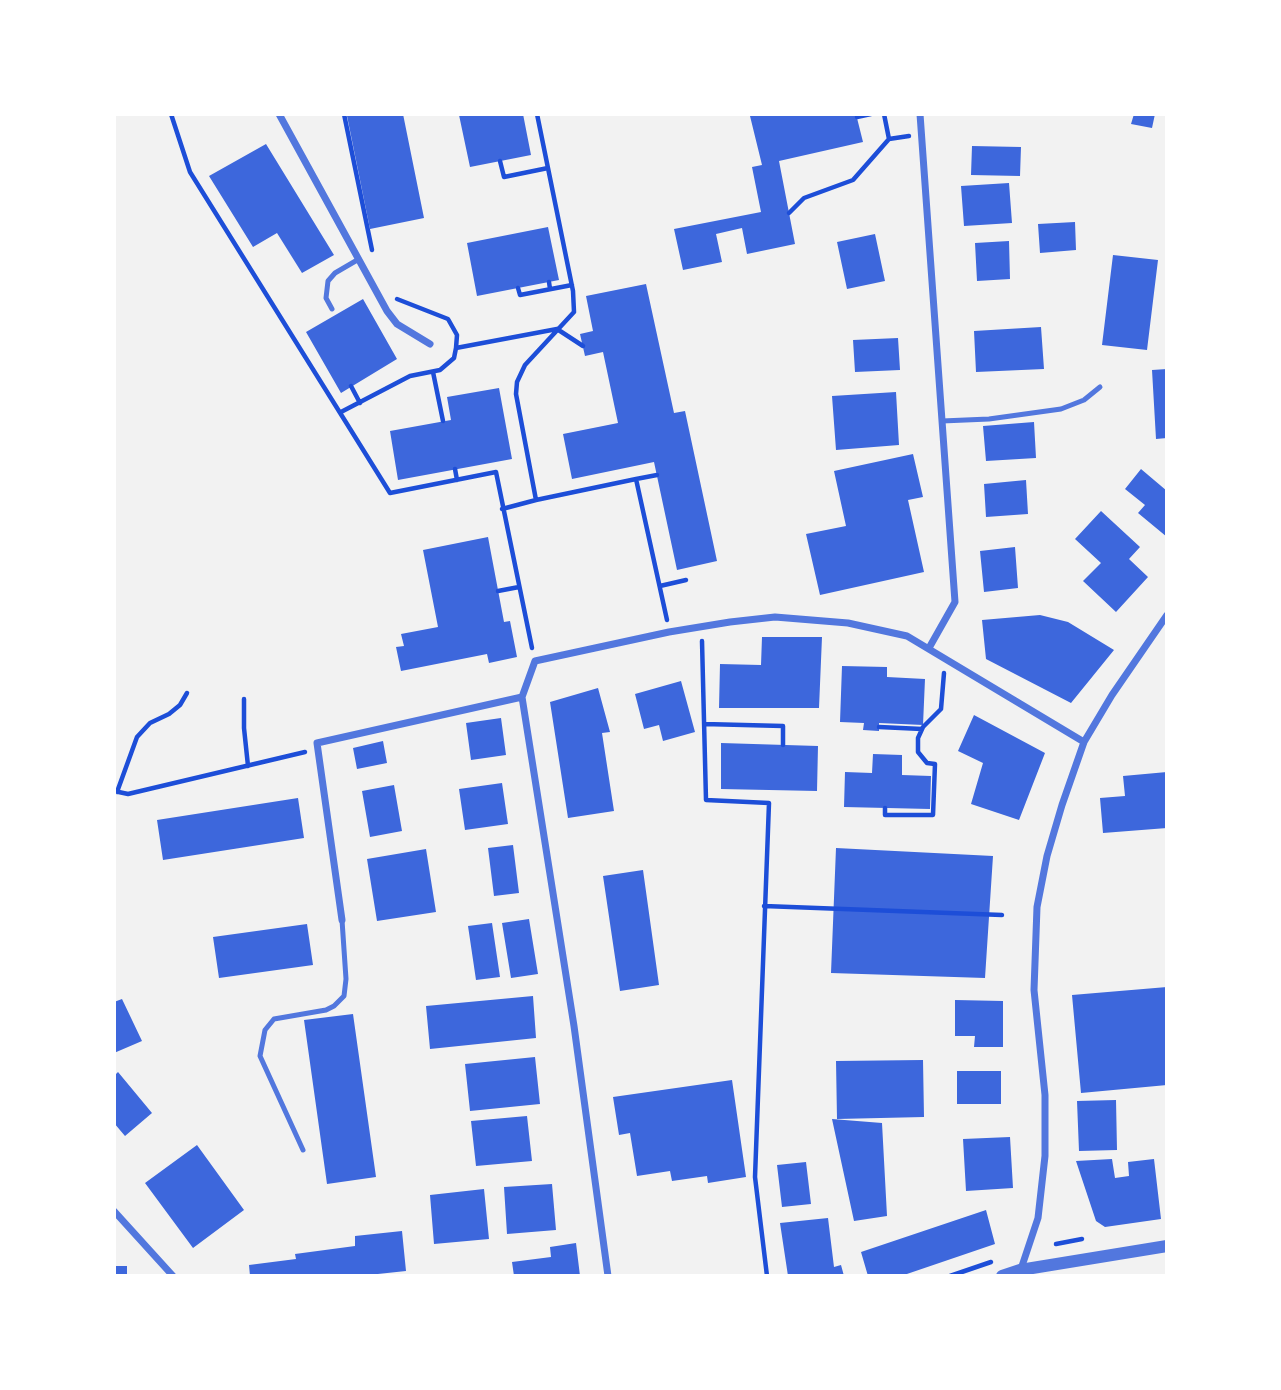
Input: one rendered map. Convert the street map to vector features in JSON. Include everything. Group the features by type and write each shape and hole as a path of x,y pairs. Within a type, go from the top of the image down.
{"street":[{"path":"279,114 387,311 397,324 430,344"},
{"path":"920,114 955,602 929,648"},
{"path":"1020,1273 1038,1218 1045,1156 1045,1095 1034,990 1037,907 1047,856 1084,742 1112,695 1167,615"},
{"path":"608,1276 572,1013 522,697 535,661 702,626 775,617 848,623 906,636 1084,742"},
{"path":"342,920 317,743 522,697"},
{"path":"114,1211 173,1276"},
{"path":"1002,1276 1167,1247"}],"lane":[{"path":"332,309 326,298 328,281 335,273 359,259"},
{"path":"942,421 989,419 1061,410 1084,400 1100,387"},
{"path":"303,1150 260,1056 265,1030 274,1019 326,1010 344,996 346,979 342,920"}],"path":[{"path":"171,114 190,172 390,493 496,472 532,649"},
{"path":"344,114 373,253"},
{"path":"536,500 516,394 517,382 525,365 574,312 572,285 537,114"},
{"path":"857,117 871,114"},
{"path":"789,213 804,198 853,180 889,139 884,114"},
{"path":"500,161 504,177 548,167"},
{"path":"549,282 550,289"},
{"path":"518,288 520,295 572,285"},
{"path":"341,412 410,376 433,372 447,366 454,358 457,335 448,319 387,293"},
{"path":"456,348 557,329 583,346"},
{"path":"433,372 443,421"},
{"path":"351,386 360,403"},
{"path":"455,470 457,481"},
{"path":"502,509 657,475"},
{"path":"636,479 667,620"},
{"path":"660,586 686,580"},
{"path":"498,591 519,587"},
{"path":"702,626 706,800 769,803 755,1177 767,1276"},
{"path":"885,808 885,815 933,815 935,764 927,763 918,752 918,738 922,729 941,709 945,658"},
{"path":"187,692 180,705 169,715 150,723 137,737 115,791 128,794 248,766 309,751 317,743"},
{"path":"244,699 248,766"},
{"path":"704,724 783,726 783,745"},
{"path":"879,727 922,729"},
{"path":"764,906 1002,915"}],"building":[{"path":"403,114 424,218 370,229 347,116"},
{"path":"523,114 531,155 470,167 459,115"},
{"path":"856,114 863,142 779,161 795,244 747,254 742,228 716,234 722,262 683,270 674,229 761,212 752,167 762,165 750,116"},
{"path":"1134,114 1155,114 1152,128 1131,124"},
{"path":"266,144 334,255 302,273 277,233 253,247 209,176"},
{"path":"972,146 1021,147 1020,176 971,175"},
{"path":"1009,183 1012,223 964,226 961,186"},
{"path":"1075,222 1076,250 1040,253 1038,224"},
{"path":"548,227 559,280 477,296 467,243"},
{"path":"875,234 885,281 847,289 837,242"},
{"path":"1009,241 1010,279 977,281 975,243"},
{"path":"1113,255 1158,260 1147,350 1102,345"},
{"path":"646,284 674,413 685,411 717,561 677,570 654,462 572,479 563,434 618,423 603,352 585,356 580,334 593,331 586,296"},
{"path":"363,299 397,359 341,393 306,332"},
{"path":"1041,327 1044,369 976,372 974,331"},
{"path":"898,338 900,370 855,372 853,340"},
{"path":"1167,369 1167,438 1156,439 1152,370"},
{"path":"499,388 512,459 398,480 390,431 451,420 447,397"},
{"path":"896,392 899,445 836,450 832,396"},
{"path":"1034,422 1036,458 986,461 983,426"},
{"path":"913,454 923,497 908,500 924,572 820,595 806,534 846,526 834,471"},
{"path":"1141,469 1167,491 1167,537 1138,513 1145,505 1125,489"},
{"path":"1026,480 1028,514 986,517 984,484"},
{"path":"1101,511 1140,547 1129,559 1148,577 1116,612 1083,581 1101,563 1075,539"},
{"path":"488,537 504,622 510,621 517,657 489,663 487,654 401,671 396,647 404,646 401,634 438,627 423,550"},
{"path":"1015,547 1018,588 984,592 980,551"},
{"path":"1040,615 1068,622 1114,650 1071,703 986,659 982,620"},
{"path":"762,637 822,637 819,708 719,708 720,664 761,665"},
{"path":"842,666 887,667 887,677 925,679 923,725 879,723 879,731 863,730 864,723 840,722"},
{"path":"681,681 695,732 663,741 659,725 644,729 635,694"},
{"path":"598,688 610,732 602,733 614,811 568,818 550,702"},
{"path":"974,715 1045,753 1019,820 971,804 983,763 958,751"},
{"path":"501,718 506,755 471,760 466,723"},
{"path":"383,741 387,763 357,769 353,748"},
{"path":"721,743 818,746 817,791 721,789"},
{"path":"873,754 902,755 902,775 931,776 930,809 844,807 845,772 872,773"},
{"path":"1167,772 1167,828 1103,833 1100,798 1125,796 1123,776"},
{"path":"502,783 508,824 465,830 459,789"},
{"path":"394,785 402,831 370,837 362,791"},
{"path":"298,798 304,838 163,860 157,820"},
{"path":"513,845 519,893 494,896 488,848"},
{"path":"836,848 993,856 985,978 831,973"},
{"path":"426,849 436,912 377,921 367,859"},
{"path":"643,870 659,985 620,991 603,876"},
{"path":"529,919 538,974 511,978 502,923"},
{"path":"492,923 500,977 476,980 468,926"},
{"path":"307,924 313,965 219,978 213,937"},
{"path":"1167,987 1167,1085 1081,1093 1072,995"},
{"path":"533,996 536,1038 430,1049 426,1006"},
{"path":"122,999 142,1041 114,1053 114,1002"},
{"path":"955,1000 1003,1001 1003,1047 974,1047 975,1036 955,1036"},
{"path":"353,1014 376,1177 327,1184 304,1020"},
{"path":"535,1057 540,1104 470,1111 465,1064"},
{"path":"923,1060 924,1117 837,1119 836,1061"},
{"path":"957,1071 1001,1071 1001,1104 957,1104"},
{"path":"118,1072 152,1113 125,1136 114,1123 114,1076"},
{"path":"732,1080 746,1177 708,1183 707,1176 672,1181 670,1171 637,1176 630,1133 619,1135 613,1097"},
{"path":"1116,1100 1117,1150 1079,1151 1077,1101"},
{"path":"527,1116 532,1161 476,1166 471,1121"},
{"path":"832,1119 882,1123 887,1216 854,1221"},
{"path":"1010,1137 1013,1188 966,1191 963,1139"},
{"path":"197,1145 244,1210 193,1248 145,1183"},
{"path":"1112,1159 1115,1178 1129,1176 1128,1162 1154,1159 1161,1219 1105,1227 1096,1221 1076,1161"},
{"path":"806,1162 811,1204 782,1207 777,1165"},
{"path":"552,1184 556,1230 507,1234 504,1187"},
{"path":"484,1189 489,1239 434,1244 430,1195"},
{"path":"986,1210 995,1244 901,1276 868,1276 861,1252"},
{"path":"828,1218 834,1267 841,1265 844,1276 788,1276 780,1223"},
{"path":"402,1231 406,1271 359,1276 250,1276 249,1265 296,1259 295,1254 355,1246 355,1236"},
{"path":"576,1243 580,1276 514,1276 512,1262 551,1257 550,1247"},
{"path":"114,1266 127,1266 127,1276 114,1276"}]}
